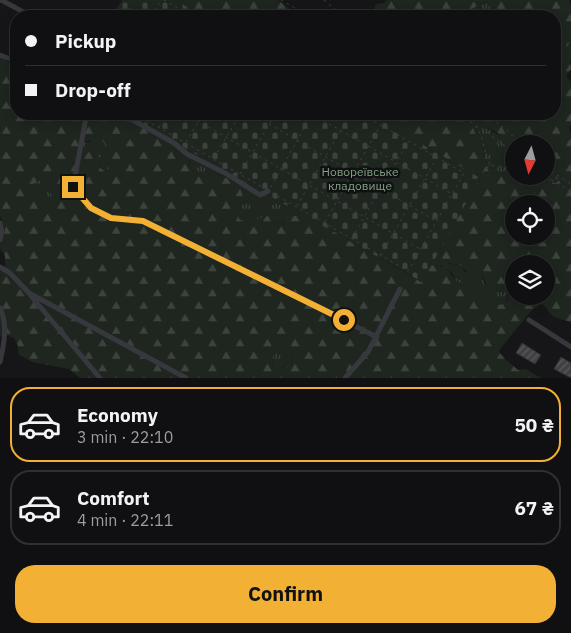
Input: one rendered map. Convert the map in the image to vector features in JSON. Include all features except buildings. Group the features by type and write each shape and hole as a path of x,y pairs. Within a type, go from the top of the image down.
{"street":[{"path":"1,0 20,10"},
{"path":"85,120 73,187 91,208 111,218 143,221 377,337"},
{"path":"133,120 174,143 187,154 260,194 268,191"},
{"path":"0,223 2,231 0,240"},
{"path":"0,267 10,273 29,293 100,378"},
{"path":"345,378 368,352 400,289"},
{"path":"29,293 186,378"},
{"path":"0,308 4,315 3,350 0,362"},
{"path":"529,320 571,347"}],"path":[{"path":"120,10 126,0"},
{"path":"162,0 179,10"},
{"path":"281,0 298,10"},
{"path":"324,0 336,10"},
{"path":"123,5 132,10"},
{"path":"159,128 164,120"},
{"path":"213,159 236,120"},
{"path":"240,174 271,120"},
{"path":"268,191 309,120"},
{"path":"323,120 452,194"},
{"path":"296,207 347,120"},
{"path":"372,120 464,173 408,271"},
{"path":"468,120 505,146"},
{"path":"494,120 512,135"},
{"path":"186,143 198,121 420,249"},
{"path":"269,124 437,221"},
{"path":"324,223 381,125"},
{"path":"476,126 482,137 487,160 490,165 505,168"},
{"path":"352,239 409,141"},
{"path":"380,255 437,158"},
{"path":"482,173 490,165"},
{"path":"555,174 571,184"},
{"path":"555,182 571,192"}],"green space":[{"path":"122,0 175,0 192,10 116,10"},
{"path":"175,0 278,0 291,10 192,10"},
{"path":"387,0 569,0 571,5 571,36 561,34 561,10 494,10 488,3 484,2 470,10 374,9 376,4 384,3"},
{"path":"484,2 488,3 494,10 470,10"},
{"path":"561,34 571,36 571,61 561,62"},
{"path":"561,41 569,43 567,47 561,50"},
{"path":"0,57 7,59 10,64 10,120 136,120 172,140 175,157 184,150 189,154 189,165 196,176 208,177 219,174 240,186 243,198 238,207 239,219 245,222 268,216 271,221 277,224 292,216 306,216 421,282 431,265 439,266 447,270 456,281 501,305 505,302 505,305 540,305 531,311 499,352 518,370 526,369 541,378 80,378 69,369 32,362 18,354 18,346 14,338 6,335 0,337 0,269 5,268 5,256 0,249 5,230 0,216","holes":["97,134 100,135 110,155 111,166 106,172 99,167 100,158 92,149 86,150 83,157 81,156 83,142 92,140","38,180 45,183 49,189 50,198 44,206 40,204 41,198 33,190 34,184","282,347 290,349 293,353 291,367 275,372 272,367 273,354"]},
{"path":"570,60 571,69 566,76 571,82 571,124 569,128 571,133 571,322 554,317 542,305 555,305 555,255 505,255 504,291 494,291 488,287 481,272 468,273 460,265 446,263 441,257 442,246 480,178 380,120 467,120 471,122 475,133 483,143 484,159 488,170 491,173 505,177 505,185 524,185 533,193 537,193 540,185 555,185 559,180 555,178 555,135 505,135 505,146 498,133 486,127 478,120 561,120 561,61"},
{"name":"Новореївське кладовище","path":"136,120 380,120 480,178 422,282"},
{"path":"467,120 479,120 490,130 501,136 505,146 505,178 488,170 484,159 483,143 475,133 471,122"},
{"path":"97,134 100,135 110,155 111,166 106,172 99,167 100,161 85,155 81,156 83,142 89,142"},
{"path":"172,140 306,216 292,216 277,224 271,221 268,216 245,222 239,219 238,207 229,180 219,174 208,177 196,176 189,165 190,160 178,156 175,157"},
{"path":"38,180 45,183 50,192 49,201 44,206 40,204 41,198 33,190 34,184"},
{"path":"525,185 541,185 537,193 533,193"},
{"path":"442,246 441,257 449,264 460,265 465,272 481,272 484,283 491,289 501,292 505,289 505,303 501,305 461,284 456,281 452,273 442,266 431,265"},
{"path":"282,347 290,349 293,353 291,367 275,372 272,367 273,354"}],"route":[{"path":"73,187 91,208 111,218 143,221 344,320"}]}
